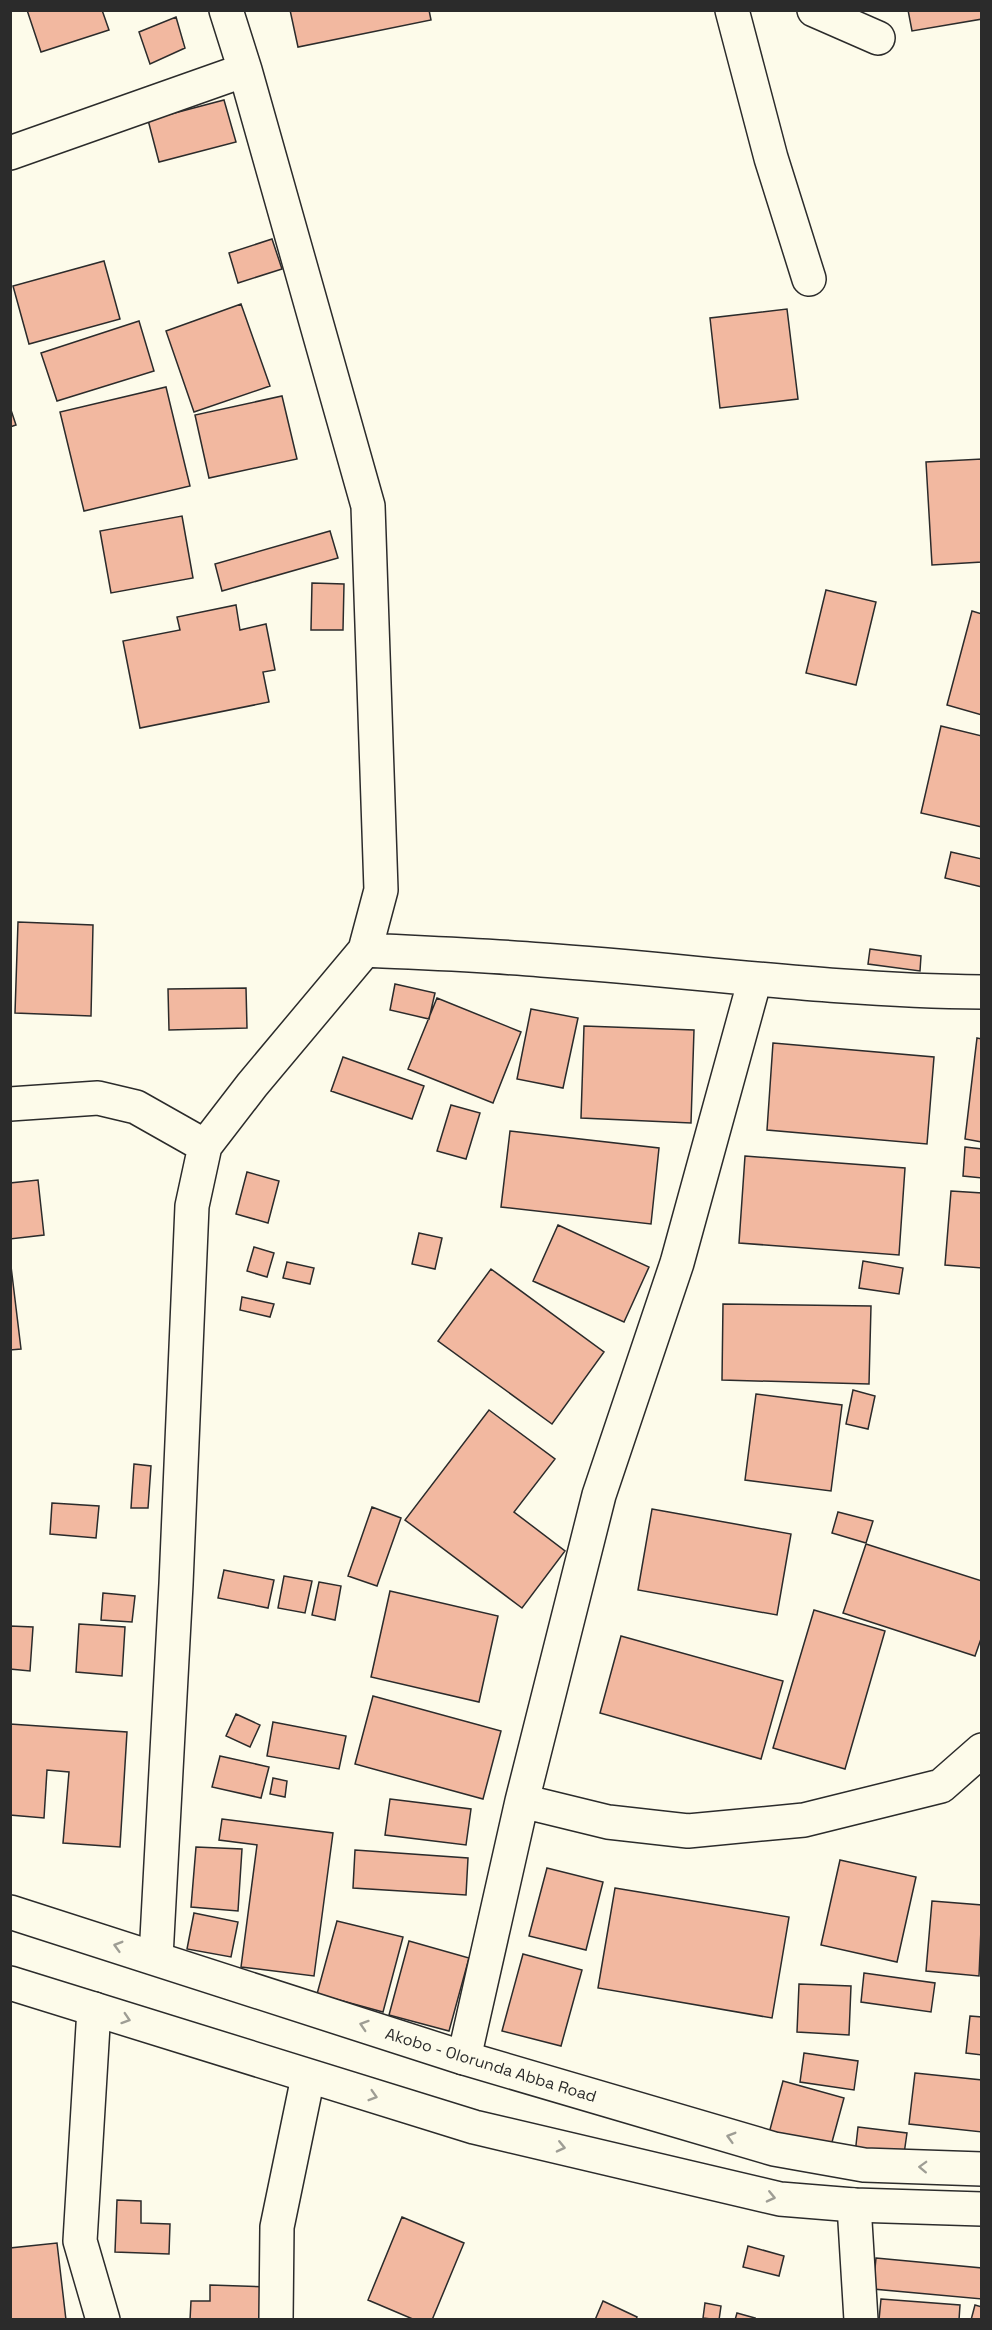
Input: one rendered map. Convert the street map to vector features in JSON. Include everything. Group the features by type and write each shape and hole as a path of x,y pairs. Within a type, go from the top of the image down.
{"street":[{"path":"156,1957 176,1584 192,1206 205,1146 252,1085 365,950 381,890 368,506 245,70 225,10"},
{"path":"732,10 771,158 809,279"},
{"path":"814,10 878,38"},
{"path":"10,153 245,70"},
{"path":"365,950 542,960 755,979 981,992"},
{"path":"464,2058 522,1801 599,1495 677,1263 755,979"},
{"path":"10,1104 98,1098 136,1107 205,1146"},
{"path":"522,1801 608,1822 688,1831 804,1820 940,1786 981,1750"},
{"name":"Akobo - Olorunda Abba Road","path":"10,1912 156,1957 464,2058 774,2149 864,2165 981,2169"},
{"path":"10,1983 474,2127 780,2199 854,2205 981,2209"},
{"path":"94,2009 80,2241 103,2319"},
{"path":"276,2319 277,2227 308,2077"},
{"path":"854,2205 861,2319"}],"building":[{"path":"27,10 102,10 109,30 41,52"},
{"path":"290,10 429,10 431,20 298,47"},
{"path":"908,10 982,10 982,19 912,31"},
{"path":"176,17 185,48 150,64 139,32"},
{"path":"224,100 236,142 159,162 148,120"},
{"path":"272,239 282,269 238,283 229,253"},
{"path":"104,261 120,319 29,344 13,286"},
{"path":"241,304 270,386 194,412 166,331"},
{"path":"787,309 798,399 720,408 710,318"},
{"path":"139,321 154,371 57,401 41,353"},
{"path":"166,387 190,486 84,511 60,412"},
{"path":"282,396 297,459 209,478 195,415"},
{"path":"10,407 16,425 10,427"},
{"path":"982,459 982,562 932,565 926,462"},
{"path":"182,516 193,578 111,593 100,531"},
{"path":"330,531 338,558 222,591 215,564"},
{"path":"312,583 344,584 343,630 311,630"},
{"path":"826,590 876,602 856,685 806,673"},
{"path":"236,605 240,630 266,624 275,670 263,672 269,702 140,728 123,641 180,630 177,617"},
{"path":"972,611 982,614 982,715 947,705"},
{"path":"941,726 982,736 982,827 921,813"},
{"path":"951,852 982,859 982,887 945,878"},
{"path":"18,922 93,925 91,1016 15,1013"},
{"path":"870,949 921,956 920,971 868,964"},
{"path":"395,984 435,993 429,1019 390,1010"},
{"path":"246,988 247,1028 169,1030 168,989"},
{"path":"437,998 521,1032 493,1103 408,1069"},
{"path":"531,1009 578,1018 563,1088 517,1079"},
{"path":"584,1026 694,1030 691,1123 581,1118"},
{"path":"977,1038 982,1039 982,1142 965,1139"},
{"path":"773,1043 934,1057 927,1144 767,1130"},
{"path":"343,1057 424,1086 412,1119 331,1091"},
{"path":"451,1105 480,1113 466,1159 437,1151"},
{"path":"510,1131 659,1148 651,1224 501,1207"},
{"path":"965,1147 982,1149 982,1178 963,1176"},
{"path":"745,1156 905,1168 899,1255 739,1243"},
{"path":"247,1172 279,1181 268,1223 236,1214"},
{"path":"38,1180 44,1235 10,1239 10,1183"},
{"path":"951,1191 982,1193 982,1268 945,1265"},
{"path":"558,1225 649,1267 624,1322 533,1281"},
{"path":"419,1233 442,1238 435,1269 412,1264"},
{"path":"254,1247 274,1253 267,1277 247,1271"},
{"path":"10,1258 21,1349 10,1350"},
{"path":"863,1261 903,1268 899,1294 859,1288"},
{"path":"287,1262 314,1268 310,1284 283,1278"},
{"path":"491,1269 604,1352 552,1424 438,1341"},
{"path":"242,1297 274,1304 270,1317 240,1310"},
{"path":"723,1304 871,1306 869,1384 722,1380"},
{"path":"853,1390 875,1396 868,1429 846,1424"},
{"path":"756,1394 842,1405 831,1491 745,1480"},
{"path":"489,1410 555,1459 514,1512 565,1551 522,1608 405,1520"},
{"path":"134,1464 151,1466 148,1508 131,1508"},
{"path":"52,1503 99,1506 96,1538 50,1534"},
{"path":"372,1507 401,1518 377,1586 348,1576"},
{"path":"652,1509 791,1534 777,1615 638,1590"},
{"path":"838,1512 873,1521 866,1543 832,1533"},
{"path":"866,1544 982,1581 982,1636 975,1656 843,1613"},
{"path":"224,1570 274,1580 268,1608 218,1598"},
{"path":"284,1576 312,1581 305,1613 278,1608"},
{"path":"319,1582 341,1586 335,1620 312,1615"},
{"path":"390,1591 498,1616 479,1702 371,1677"},
{"path":"103,1593 135,1596 132,1622 101,1620"},
{"path":"814,1610 885,1631 845,1769 773,1748"},
{"path":"79,1624 125,1627 122,1676 76,1672"},
{"path":"10,1626 33,1627 30,1671 10,1669"},
{"path":"621,1636 783,1681 761,1759 600,1713"},
{"path":"373,1696 501,1731 483,1799 355,1764"},
{"path":"236,1714 260,1725 250,1747 226,1736"},
{"path":"273,1722 346,1736 339,1769 267,1756"},
{"path":"10,1724 127,1732 120,1847 63,1843 69,1772 47,1770 44,1818 10,1815"},
{"path":"220,1756 269,1767 261,1798 212,1787"},
{"path":"273,1778 287,1781 285,1797 270,1794"},
{"path":"390,1799 471,1809 466,1845 385,1835"},
{"path":"222,1819 333,1833 314,1976 241,1967 257,1845 219,1840"},
{"path":"196,1847 242,1849 238,1911 191,1907"},
{"path":"355,1850 468,1858 466,1895 353,1888"},
{"path":"840,1860 916,1877 897,1962 821,1945"},
{"path":"547,1868 603,1882 586,1950 529,1936"},
{"path":"615,1888 789,1917 772,2018 598,1988"},
{"path":"932,1901 982,1905 979,1976 926,1971"},
{"path":"194,1913 238,1922 231,1957 187,1949"},
{"path":"337,1921 403,1937 383,2012 317,1994"},
{"path":"409,1941 469,1958 449,2031 389,2015"},
{"path":"523,1954 582,1970 561,2046 502,2031"},
{"path":"864,1973 935,1983 931,2012 861,2002"},
{"path":"799,1984 851,1986 849,2035 797,2032"},
{"path":"970,2016 982,2017 982,2055 966,2053"},
{"path":"804,2053 858,2061 854,2090 800,2082"},
{"path":"915,2073 982,2080 982,2132 909,2124"},
{"path":"783,2081 844,2098 829,2153 768,2137"},
{"path":"858,2127 907,2133 903,2161 855,2154"},
{"path":"117,2200 141,2201 141,2223 170,2224 169,2254 115,2252"},
{"path":"402,2217 464,2243 432,2320 415,2320 368,2300"},
{"path":"57,2243 66,2320 10,2320 10,2248"},
{"path":"748,2246 784,2256 779,2276 743,2267"},
{"path":"876,2258 982,2268 982,2299 873,2289"},
{"path":"210,2285 270,2287 269,2320 190,2320 191,2301 210,2301"},
{"path":"881,2299 960,2305 959,2320 879,2320"},
{"path":"603,2301 637,2317 636,2320 595,2320"},
{"path":"705,2303 721,2306 719,2320 703,2318"},
{"path":"975,2305 982,2307 982,2320 971,2320"},
{"path":"737,2313 755,2318 754,2320 735,2320"}]}
